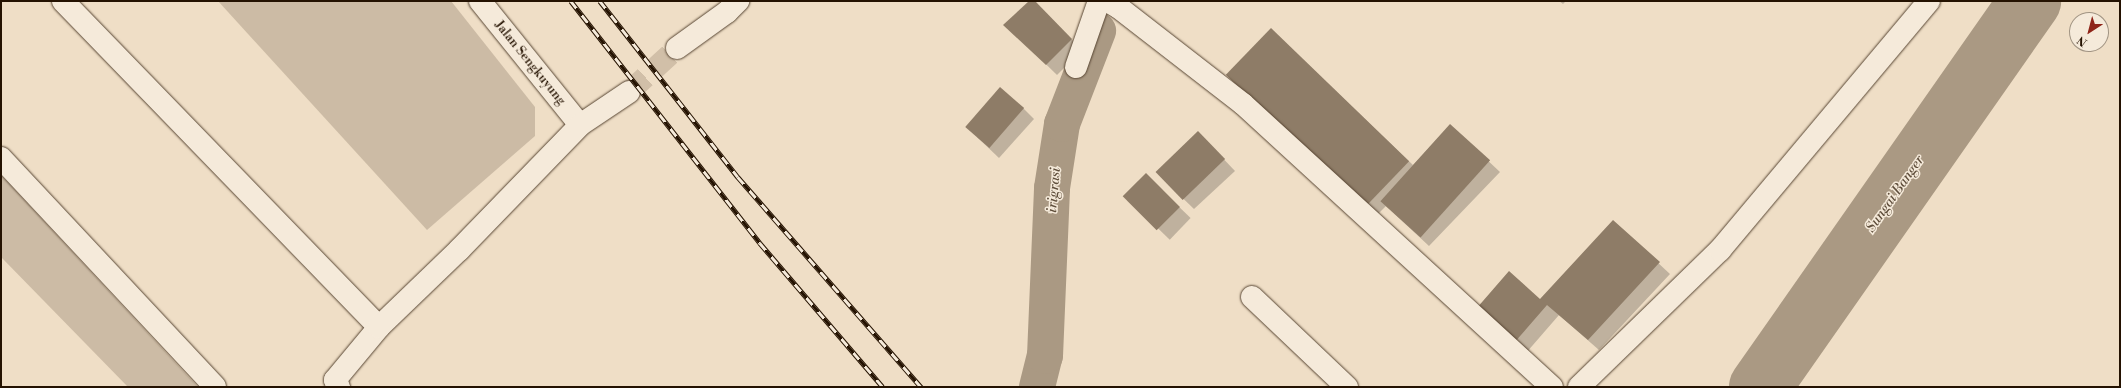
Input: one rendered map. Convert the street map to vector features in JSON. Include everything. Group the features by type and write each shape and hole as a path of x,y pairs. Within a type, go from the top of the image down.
{"street":[{"path":"63,1 379,327"},
{"name":"Jalan Sengkuyung","path":"480,1 580,125"},
{"path":"677,48 727,12 738,1"},
{"path":"1579,387 1720,250 1929,1"},
{"path":"1076,67 1108,3 1243,104 1552,387"},
{"path":"333,385 379,327 459,250 580,125 629,92"},
{"path":"1,158 215,387"},
{"path":"1252,297 1347,387"}],"shaded area":[{"path":"218,1 451,1 535,107 535,136 427,230"},
{"path":"1,175 198,387 128,387 1,257"}],"building":[{"path":"1029,1 1035,1 1072,39 1046,65 1003,25"},
{"path":"1271,28 1409,161 1364,208 1226,75"},
{"path":"1000,87 1024,108 989,148 965,127"},
{"path":"1450,124 1490,160 1421,237 1380,201"},
{"path":"1198,131 1225,159 1183,200 1156,172"},
{"path":"1146,173 1180,207 1157,230 1123,196"},
{"path":"1613,220 1660,262 1588,340 1547,305 1514,343 1476,309 1509,271 1540,299"}],"waterway":[{"name":"Sungai Banger","path":"1760,387 2030,1"},
{"name":"irigrasi","path":"1037,387 1045,356 1052,188 1062,124 1098,31"}],"tunnel":[{"path":"629,92 677,48"}],"railway":[{"path":"571,1 760,243 883,387"},
{"path":"600,1 738,177 921,387"}]}
